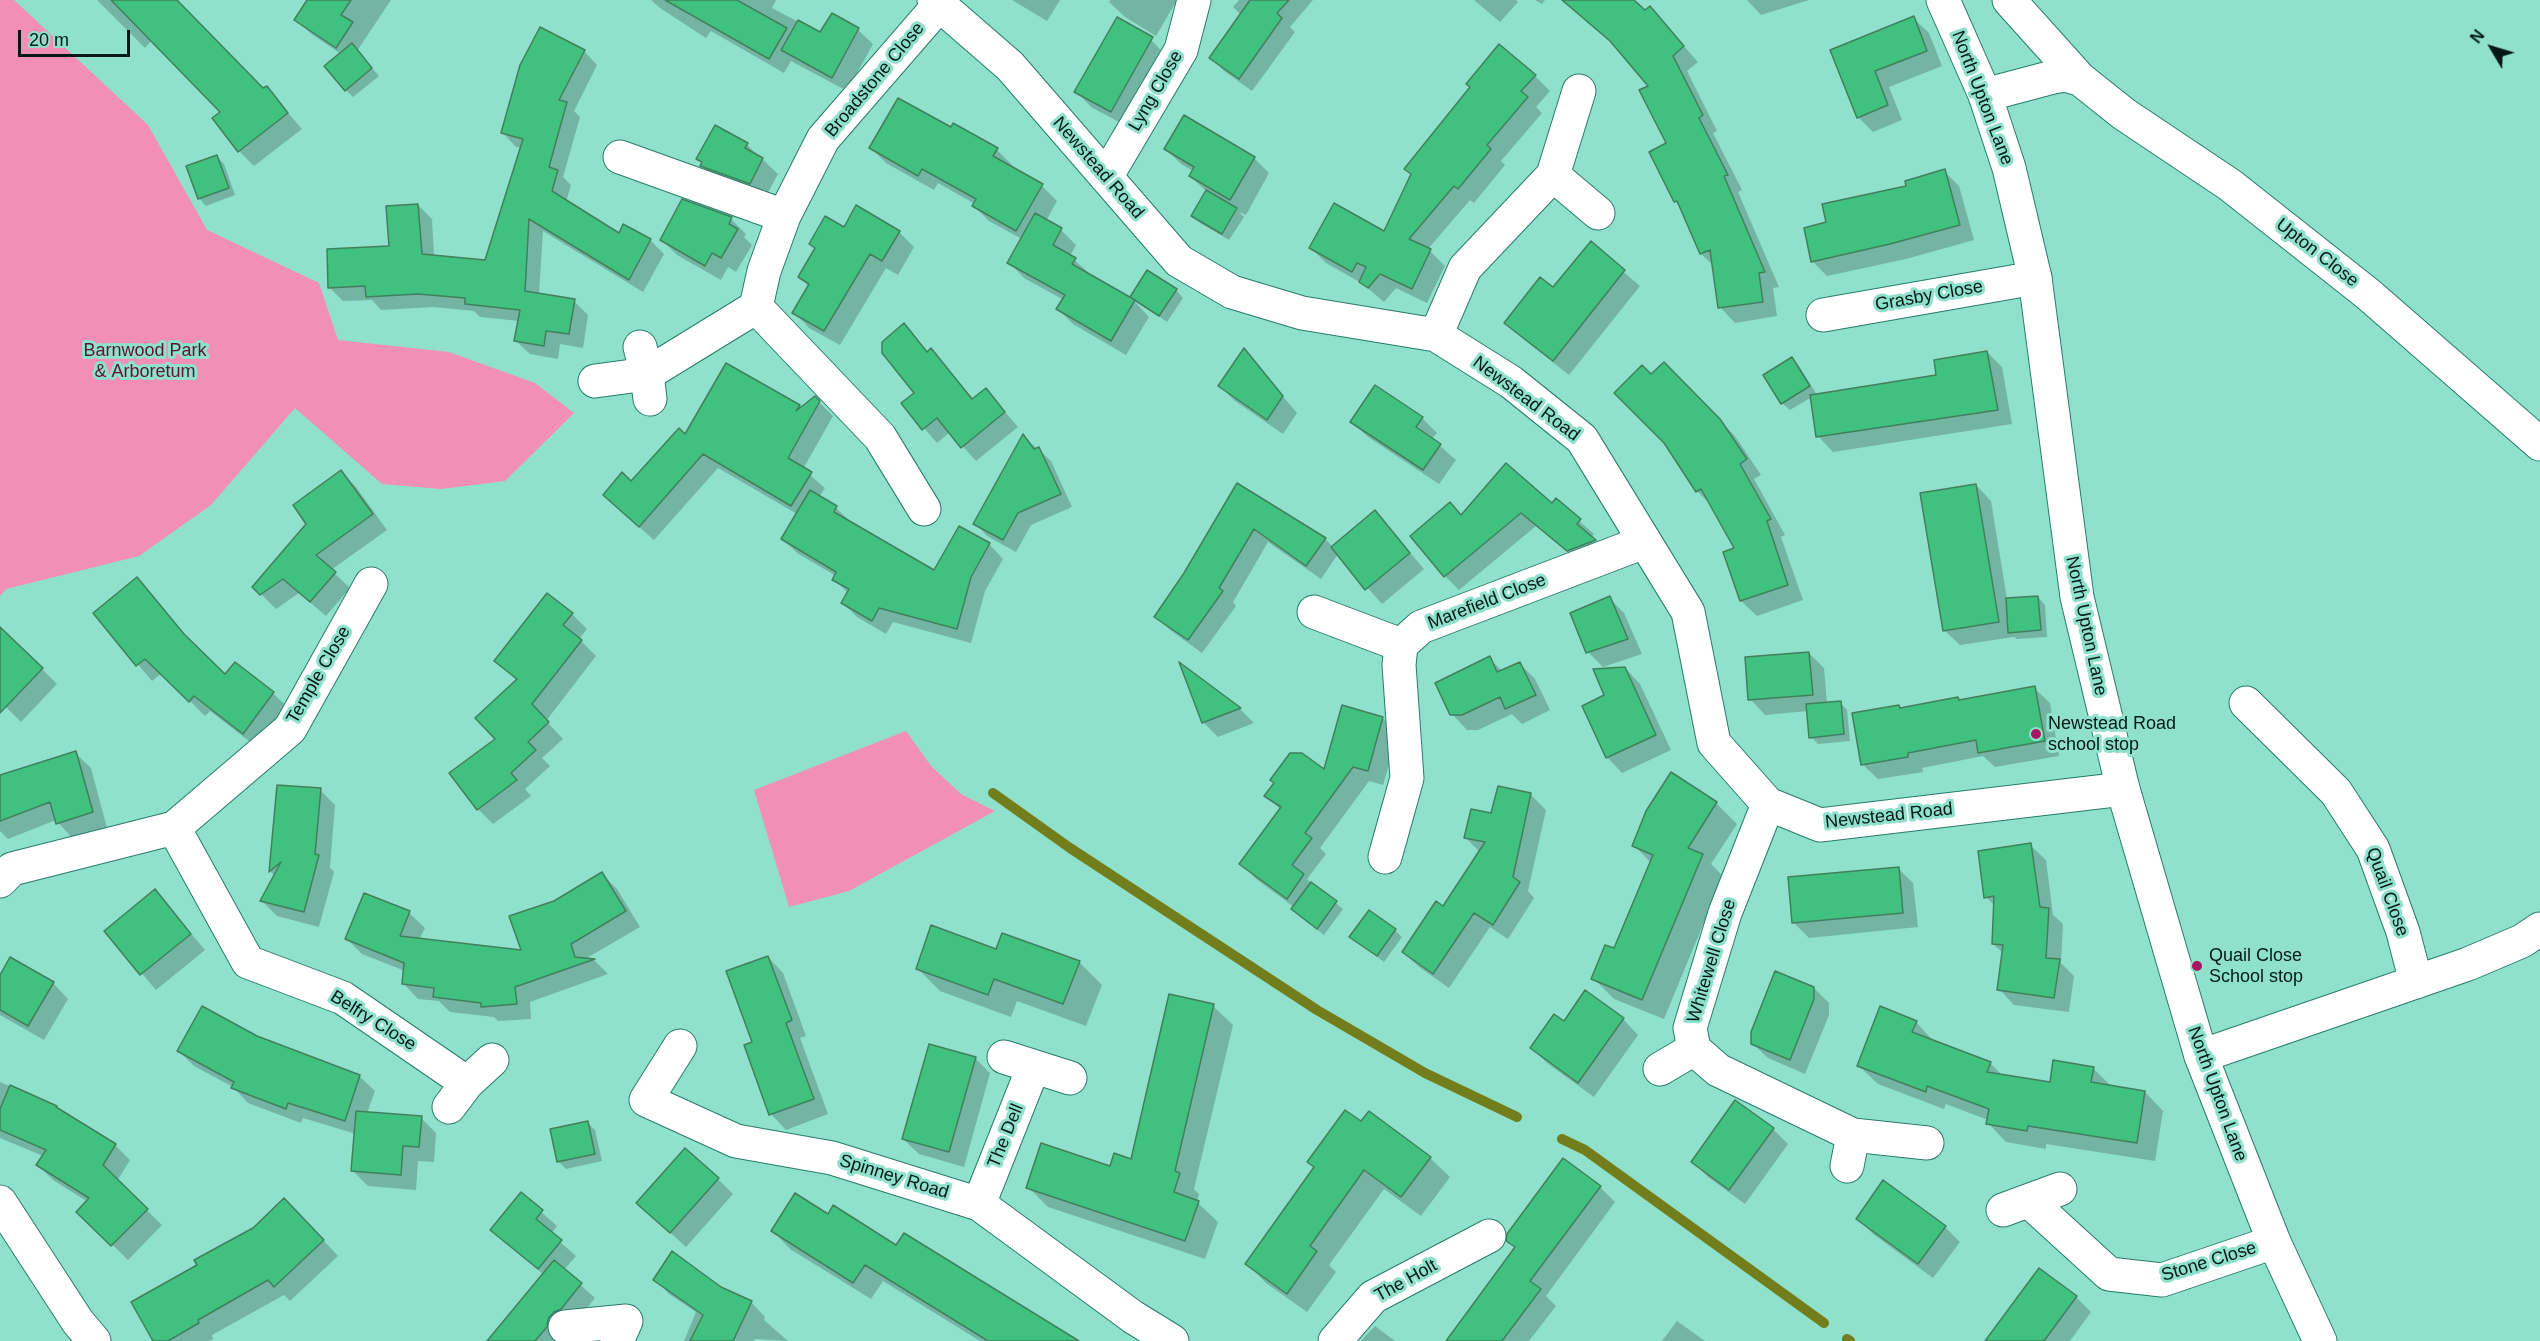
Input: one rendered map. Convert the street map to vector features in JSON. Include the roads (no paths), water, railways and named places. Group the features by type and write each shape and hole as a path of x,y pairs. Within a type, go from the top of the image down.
{"street":[{"name":"Lyng Close","path":"1106,177 1181,50 1194,0"},
{"name":"North Upton Lane","path":"1943,0 1985,95 2009,168 2035,278 2077,597 2123,789 2201,1056 2274,1242 2320,1341"},
{"name":"Upton Close","path":"2010,0 2080,79 2124,114 2230,185 2368,294 2540,444"},
{"name":"Newstead Road","path":"937,2 1010,66 1179,261 1232,292 1302,314 1437,335 1510,382 1582,438 1688,612 1714,743 1768,804 1820,825 2123,789"},
{"name":"Broadstone Close","path":"756,307 764,270 784,216 823,140 937,2"},
{"path":"1985,95 2065,75 2080,79"},
{"path":"1437,335 1465,268 1553,175 1579,90"},
{"path":"618,155 784,216"},
{"path":"1553,175 1598,213"},
{"name":"Grasby Close","path":"1823,315 2035,278"},
{"path":"595,381 646,374 756,307 880,437 924,509"},
{"name":"Marefield Close","path":"1401,645 1421,627 1644,542"},
{"name":"Temple Close","path":"174,828 290,729 370,584"},
{"path":"1314,612 1401,645 1399,665 1407,778 1385,857"},
{"name":"Quail Close","path":"2246,703 2336,792 2373,849 2403,932 2416,982"},
{"name":"Whitewell Close","path":"1768,804 1725,913 1690,1028 1694,1049 1718,1070 1850,1151 1927,1143"},
{"path":"0,881 12,869 174,828"},
{"name":"Belfry Close","path":"174,828 248,962 343,998 458,1095 492,1060"},
{"path":"2201,1056 2469,964 2523,941 2540,929"},
{"name":"Spinney Road","path":"680,1046 646,1100 736,1141 832,1158 979,1204 1133,1317 1172,1341"},
{"path":"1660,1069 1694,1049"},
{"name":"The Dell","path":"979,1204 1018,1062 1070,1078"},
{"name":"Stone Close","path":"2060,1189 2016,1205 2109,1274 2162,1280 2274,1242"},
{"path":"0,1202 78,1322 94,1341"},
{"name":"The Holt","path":"1335,1341 1373,1297 1489,1236"},
{"path":"566,1327 622,1331"}],"waterway":[{"path":"993,793 1070,848 1317,1010 1425,1073 1517,1117"},
{"path":"1562,1139 1585,1150 1824,1323"}],"place":[{"name":"Newstead Road school stop","path":"2036,734"},
{"name":"Quail Close School stop","path":"2197,966"}],"park label":[{"name":"Barnwood Park & Arboretum","path":"145,361"}]}
